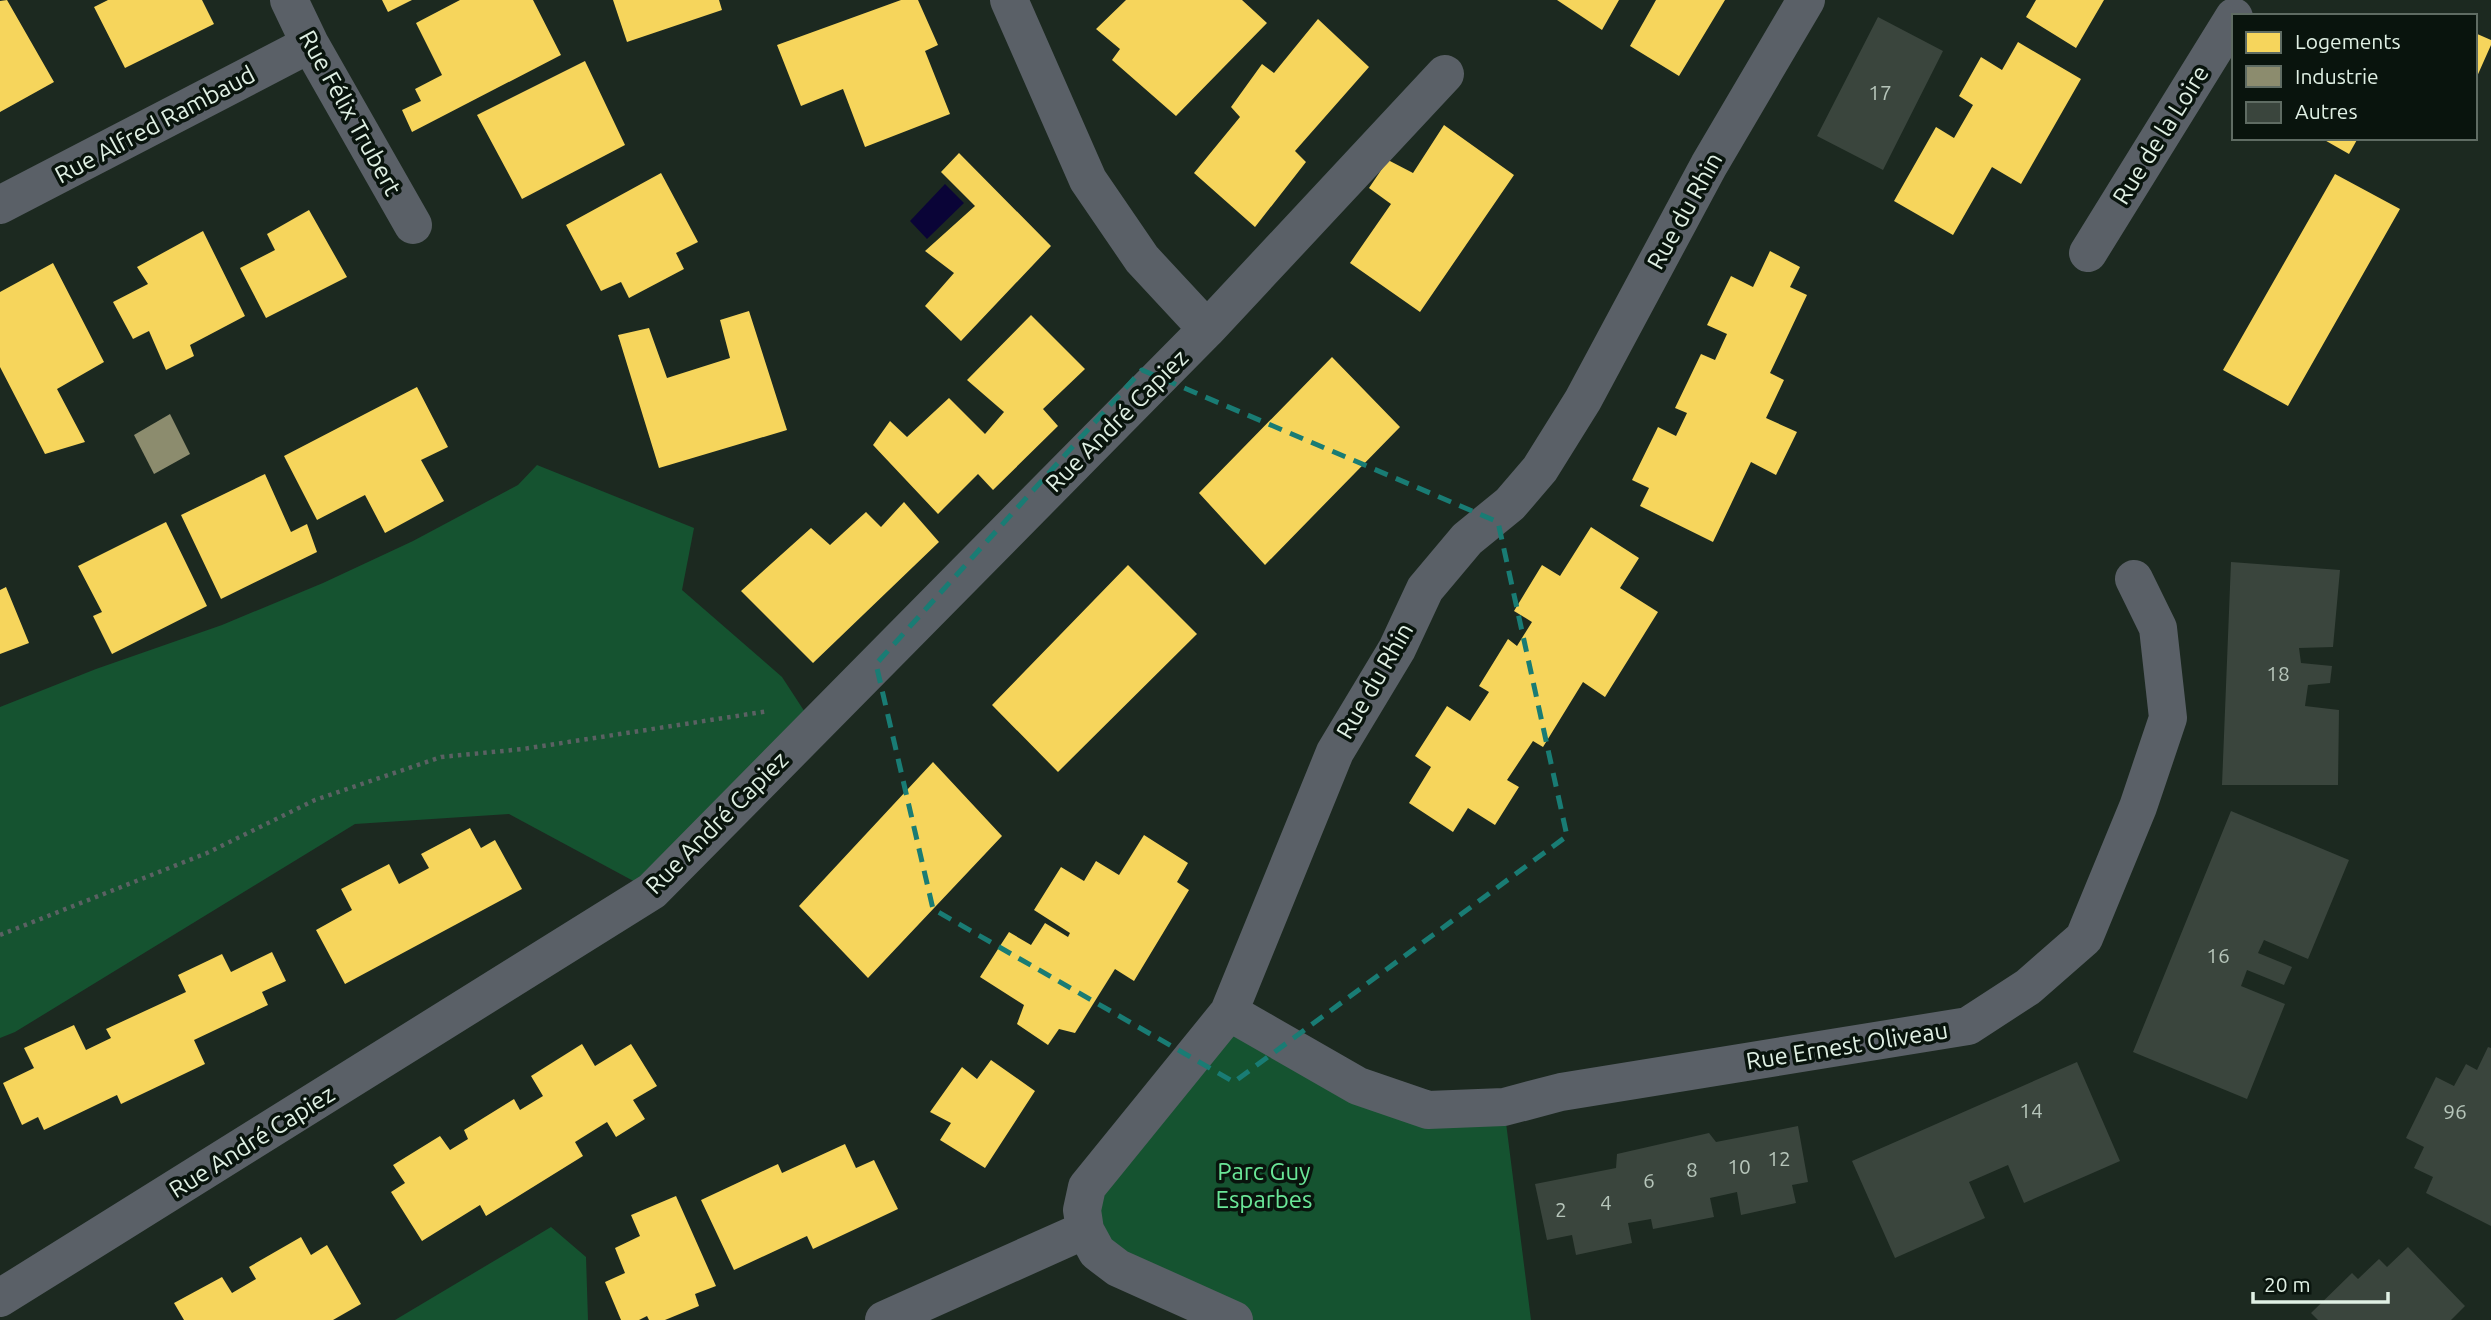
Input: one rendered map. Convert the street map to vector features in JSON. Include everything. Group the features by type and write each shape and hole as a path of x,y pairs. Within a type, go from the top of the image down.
{"street":[{"name":"Rue Félix Trubert","path":"289,0 310,44 413,225"},
{"name":"Rue André Capiez","path":"1009,0 1088,180 1142,259 1207,330"},
{"name":"Rue du Rhin","path":"1085,1230 1082,1210 1087,1187 1229,1012 1335,751 1396,649 1425,589 1468,539 1510,504 1540,469 1583,400 1709,165 1805,0"},
{"name":"Rue de la Loire","path":"2088,253 2232,19"},
{"name":"Rue Alfred Rambaud","path":"0,205 310,44"},
{"name":"Rue André Capiez","path":"0,1298 652,891 1207,330 1446,74"},
{"name":"Rue Ernest Oliveau","path":"1229,1012 1357,1086 1428,1110 1504,1107 1561,1093 1968,1026 2028,987 2084,939 2138,807 2168,718 2158,628 2134,579"},
{"path":"884,1320 1085,1230 1097,1252 1118,1268 1234,1320"}],"path":[{"path":"0,935 208,853 315,800 441,757 523,749 812,705 830,711"}],"highlighted area":[{"path":"1142,370 1498,522 1567,836 1234,1082 933,909 876,664"}],"green space":[{"path":"537,465 694,528 682,590 782,677 814,726 652,891 509,814 355,824 15,1032 0,1038 0,707 96,669 222,625 323,583 413,541 518,485"},
{"name":"Parc Guy Esparbes","path":"1229,1012 1358,1086 1504,1107 1531,1320 1234,1320 1118,1268 1087,1187"},
{"path":"551,1227 586,1257 588,1320 395,1320"}],"shaded area":[{"path":"945,184 964,203 927,239 910,221"}],"building: Logements":[{"path":"7,0 54,82 0,112 0,1"},
{"path":"108,0 202,0 214,24 125,68 94,7"},
{"path":"382,0 412,0 388,12"},
{"path":"460,0 533,0 561,55 412,132 402,110 421,101 415,89 442,75 416,23"},
{"path":"613,0 719,0 722,10 627,42"},
{"path":"901,0 918,0 938,45 925,51 950,114 865,147 843,89 801,106 777,45"},
{"path":"1126,0 1242,0 1267,23 1176,116 1112,60 1120,49 1096,29"},
{"path":"1557,0 1619,0 1602,30"},
{"path":"1656,0 1725,0 1679,76 1630,46"},
{"path":"2036,0 2104,0 2076,48 2026,17"},
{"path":"1318,19 1369,67 1295,151 1306,162 1255,227 1194,173 1240,117 1231,107 1262,64 1274,73"},
{"path":"2477,34 2491,40 2477,76"},
{"path":"2018,42 2081,79 2021,184 1992,167 1953,235 1894,201 1936,127 1954,138 1973,105 1959,96 1981,57 2002,70"},
{"path":"585,61 625,145 522,199 477,115"},
{"path":"1444,125 1514,175 1420,312 1350,263 1391,204 1369,188 1388,160 1413,173"},
{"path":"2324,140 2357,140 2349,154"},
{"path":"959,153 1051,246 961,341 925,306 954,273 925,251 975,206 941,172"},
{"path":"661,173 698,242 676,253 684,269 629,298 621,282 601,291 566,225"},
{"path":"2335,174 2400,209 2288,406 2223,370"},
{"path":"309,210 347,277 266,318 240,268 275,250 267,234"},
{"path":"203,231 245,316 190,345 194,356 166,370 149,331 133,339 113,302 148,284 137,267"},
{"path":"1770,251 1800,267 1790,287 1807,295 1770,373 1784,380 1766,418 1797,432 1776,475 1751,462 1713,542 1640,506 1649,488 1632,480 1658,427 1676,436 1687,413 1675,408 1701,354 1715,360 1727,334 1707,325 1731,276 1753,287"},
{"path":"53,263 104,362 57,389 85,442 45,454 0,367 0,292"},
{"path":"749,311 787,430 659,468 618,335 649,328 667,378 730,358 720,320"},
{"path":"1031,315 1085,369 1043,409 1058,426 993,490 978,474 938,514 873,445 890,421 907,437 949,398 985,434 1004,412 967,380"},
{"path":"1332,357 1400,427 1265,565 1199,493"},
{"path":"417,387 448,447 421,460 444,501 385,533 365,495 317,520 284,456"},
{"path":"265,474 291,532 307,524 317,552 221,599 181,515"},
{"path":"904,502 939,542 813,663 741,591 811,528 830,545 866,512 881,527"},
{"path":"166,522 207,606 112,654 93,616 102,612 78,566"},
{"path":"1591,527 1639,558 1620,588 1658,612 1605,697 1583,682 1543,747 1533,741 1507,780 1519,787 1495,825 1468,808 1453,832 1409,803 1431,767 1415,756 1447,706 1470,721 1489,692 1479,686 1508,639 1517,646 1532,622 1514,611 1542,565 1560,576"},
{"path":"1128,565 1197,634 1058,772 992,705"},
{"path":"6,587 29,643 0,654 0,590"},
{"path":"933,762 1002,836 868,978 799,906"},
{"path":"470,828 481,848 495,840 522,889 345,984 316,930 352,910 341,889 389,864 399,884 429,868 421,854"},
{"path":"1144,835 1188,863 1177,882 1189,890 1134,981 1115,969 1075,1033 1059,1029 1048,1045 1017,1024 1024,1005 980,977 1009,932 1031,945 1045,923 1068,937 1070,933 1034,910 1061,867 1084,881 1096,861 1119,875"},
{"path":"272,952 286,981 262,992 268,1005 194,1040 205,1064 121,1104 117,1095 44,1130 38,1117 22,1125 3,1083 34,1068 24,1048 74,1025 86,1050 111,1038 106,1029 186,992 178,975 222,954 231,972"},
{"path":"582,1044 595,1066 631,1044 657,1086 633,1100 645,1119 616,1137 607,1122 575,1142 583,1156 486,1216 480,1205 422,1241 391,1192 405,1183 393,1165 440,1136 450,1150 468,1139 464,1130 514,1099 520,1110 543,1096 531,1076"},
{"path":"991,1060 1035,1091 985,1168 940,1140 951,1123 930,1112 962,1067 977,1079"},
{"path":"845,1144 856,1168 874,1160 898,1209 813,1249 807,1236 734,1270 701,1200 778,1164 782,1173"},
{"path":"676,1196 716,1286 695,1294 699,1306 665,1320 649,1320 647,1316 639,1320 621,1320 605,1282 625,1273 615,1248 640,1236 631,1215"},
{"path":"301,1237 311,1255 327,1245 361,1304 333,1320 184,1320 174,1303 222,1277 232,1293 256,1279 249,1267"}],"building: Industrie":[{"path":"170,414 190,454 154,474 134,435"}],"building: Autres":[{"path":"1878,17 1943,51 1883,170 1817,136"},
{"path":"2231,562 2340,570 2333,647 2299,648 2301,663 2332,666 2330,683 2308,685 2305,706 2339,710 2338,785 2222,785"},
{"path":"2231,811 2349,860 2308,959 2264,940 2258,953 2292,967 2284,985 2247,970 2241,986 2285,1004 2247,1099 2133,1052"},
{"path":"2488,1047 2491,1048 2491,1226 2426,1193 2433,1177 2414,1168 2424,1147 2406,1138 2436,1077 2454,1086 2466,1064 2477,1070"},
{"path":"2077,1062 2120,1161 2024,1203 2008,1165 1969,1182 1985,1218 1895,1258 1852,1161"},
{"path":"1798,1126 1808,1182 1792,1185 1796,1203 1741,1215 1737,1192 1710,1198 1714,1217 1653,1229 1651,1219 1628,1223 1632,1243 1576,1255 1572,1235 1547,1240 1535,1184 1616,1168 1617,1154 1709,1133 1716,1142"},
{"path":"2408,1247 2465,1306 2451,1320 2318,1320 2311,1313 2352,1273 2358,1279 2379,1259 2387,1267"}]}
